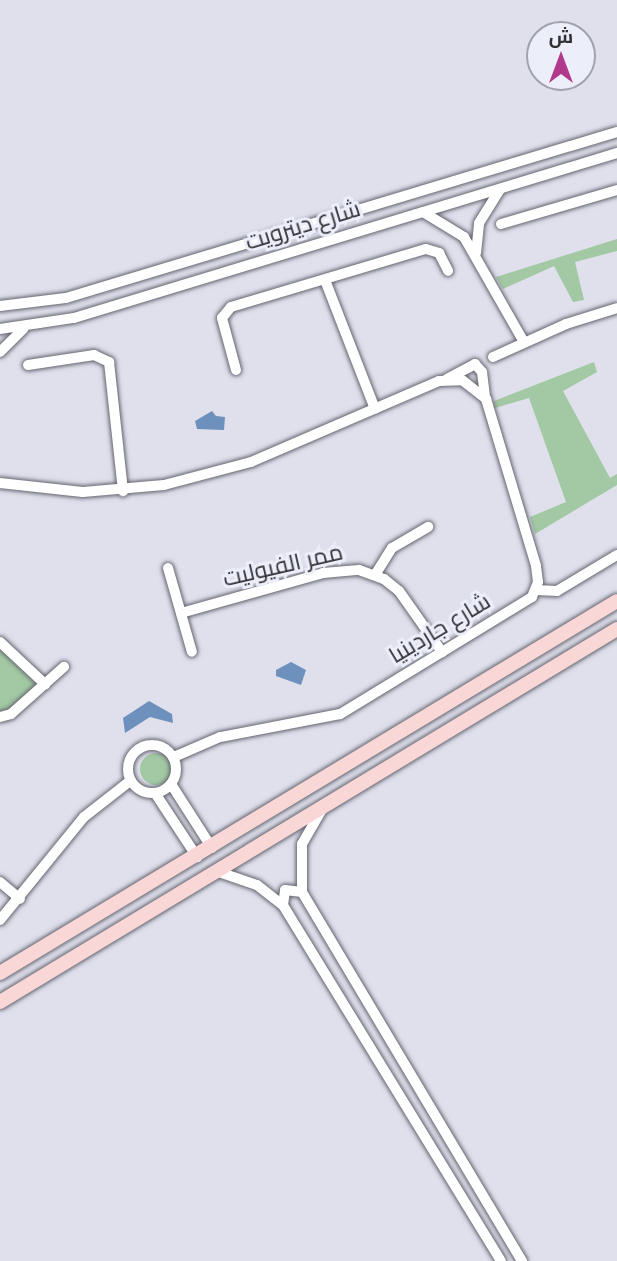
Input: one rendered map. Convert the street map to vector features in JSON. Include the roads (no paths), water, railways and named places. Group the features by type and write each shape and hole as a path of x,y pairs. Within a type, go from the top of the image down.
{"main road":[{"path":"0,973 212,848 617,601"},
{"path":"0,1002 617,629"}],"street":[{"name":"شارع ديترويت","path":"0,306 66,298 617,132"},
{"name":"شارع ديترويت","path":"0,329 25,328 74,318 617,153"},
{"path":"476,255 480,223 500,190"},
{"path":"501,224 617,190"},
{"path":"423,212 456,229 476,255 524,342"},
{"path":"236,370 223,323 226,309 426,249 439,253 448,271"},
{"path":"325,281 375,409"},
{"path":"493,357 524,342 617,308"},
{"path":"0,352 25,328"},
{"path":"28,365 93,355 109,362 123,491"},
{"path":"0,483 64,492 123,491 233,469 447,379 468,365 478,366 536,566 536,590 557,591 617,555"},
{"path":"447,379 469,383 486,399"},
{"path":"375,575 392,548 428,527"},
{"path":"168,568 192,652"},
{"name":"ممر الفيوليت","path":"181,613 334,571 375,575 399,591 442,652"},
{"name":"شارع جاردينيا","path":"174,757 220,737 331,717 526,603 536,590"},
{"path":"0,642 45,684"},
{"path":"0,717 11,714 64,667"},
{"path":"0,920 20,899 84,817 130,781 131,756 144,746 161,746 174,757 176,766 171,784 155,793 145,792 130,781"},
{"path":"171,784 212,848"},
{"path":"155,793 197,857"},
{"path":"328,804 302,844 302,892 522,1261"},
{"path":"216,871 257,885 284,905 501,1261"},
{"path":"0,882 20,899"},
{"path":"284,905 285,890 302,892"}],"water":[{"path":"212,411 216,416 225,417 224,430 197,429 195,421"},
{"path":"291,662 306,670 301,685 276,676 276,670"},
{"path":"149,701 172,714 173,723 150,717 125,733 123,718"}]}
